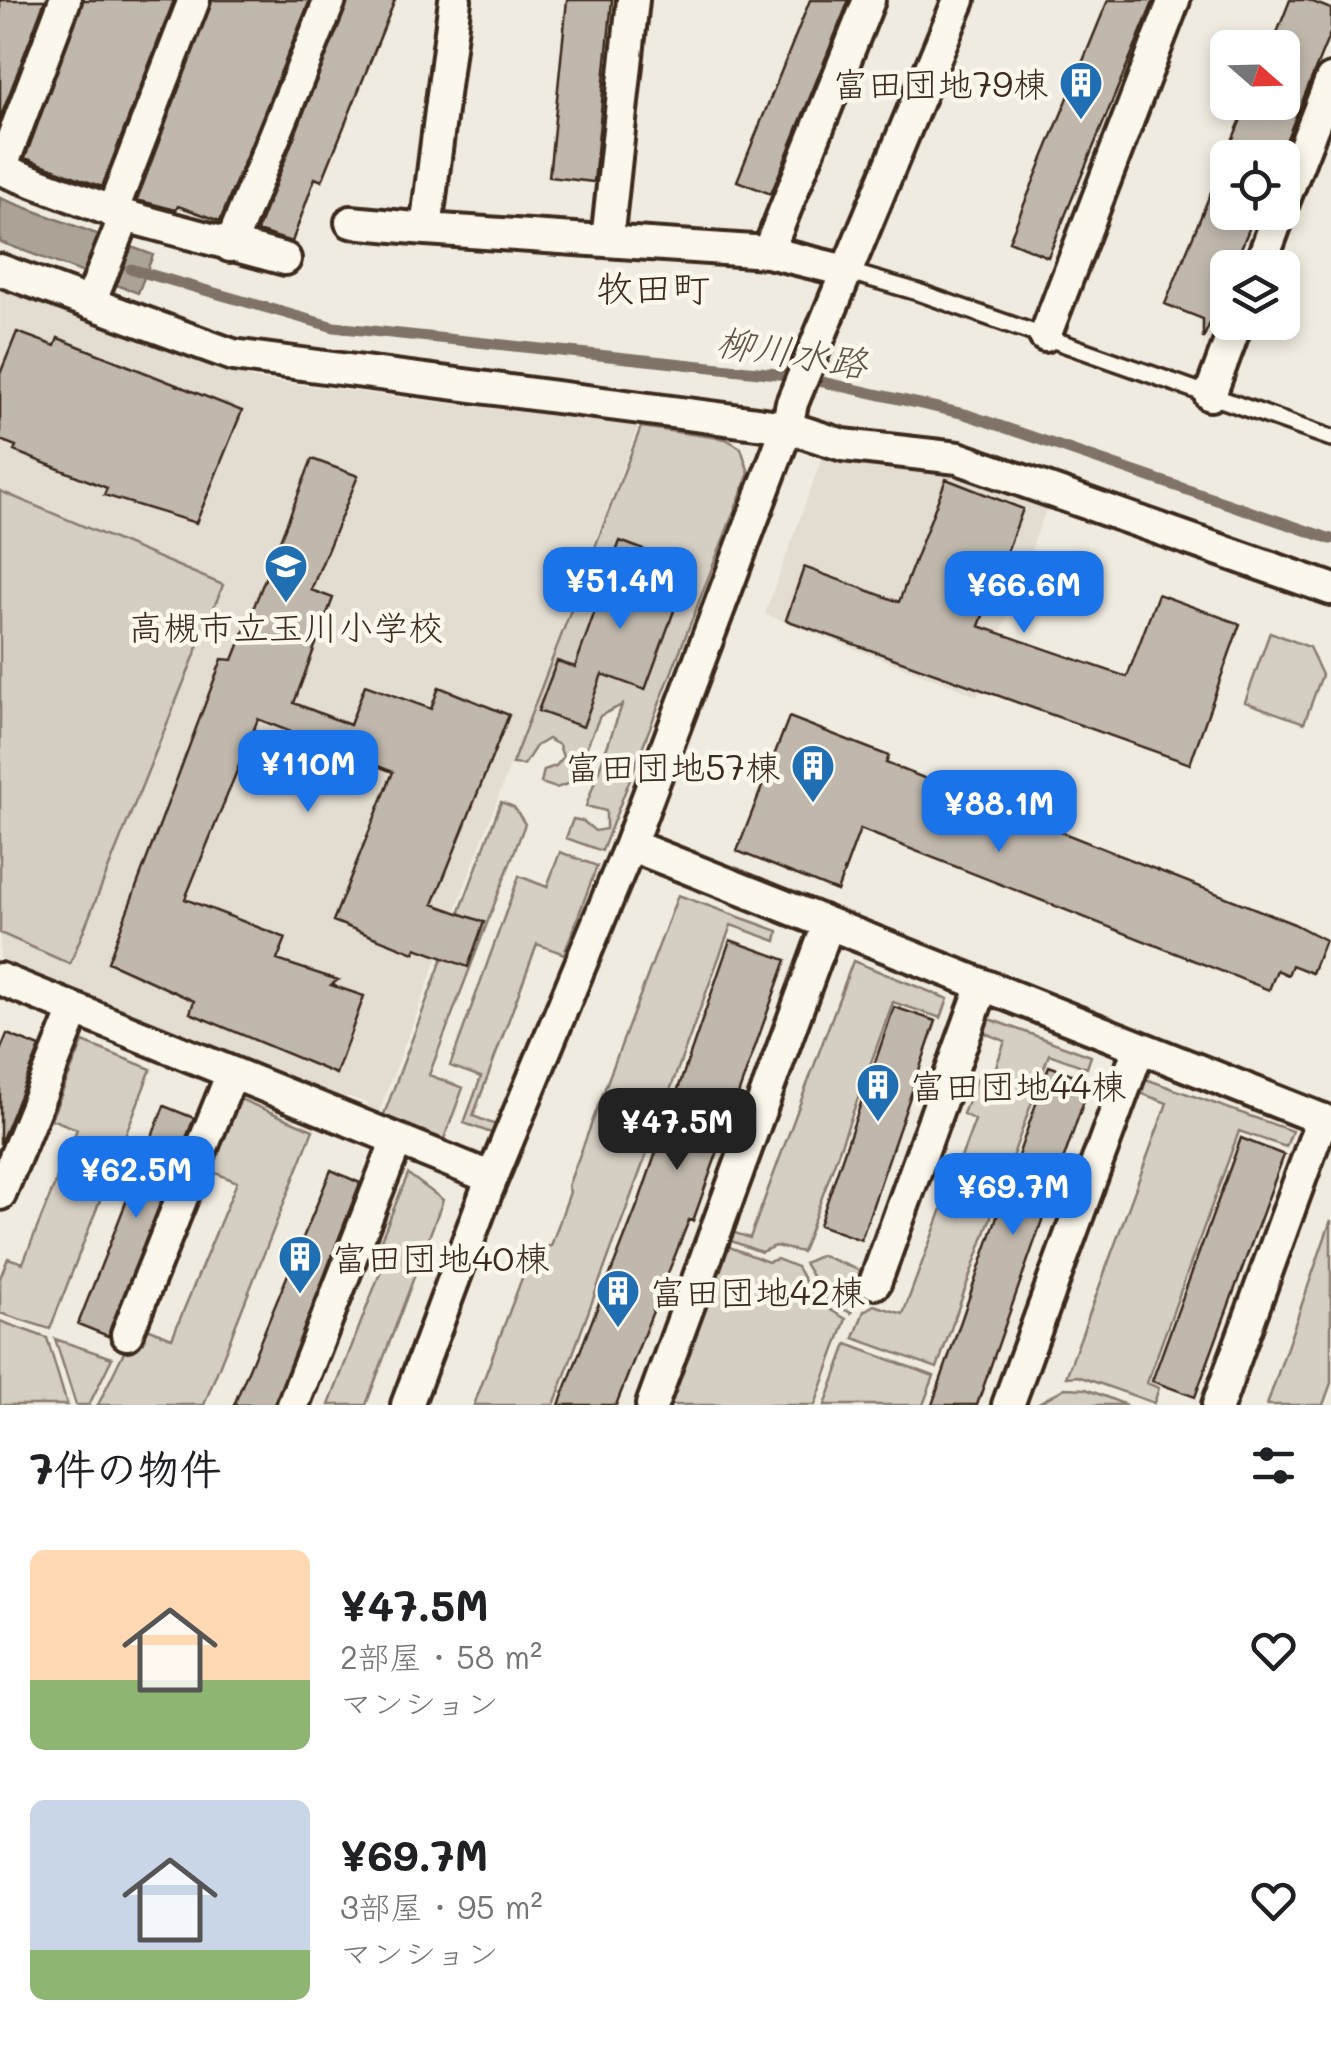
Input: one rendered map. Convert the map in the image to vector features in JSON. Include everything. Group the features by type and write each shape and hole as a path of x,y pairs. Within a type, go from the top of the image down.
{"street":[{"path":"65,0 0,169 118,214 286,259"},
{"path":"90,303 194,0"},
{"path":"230,246 330,0"},
{"path":"426,229 455,0"},
{"path":"607,241 633,0"},
{"path":"768,252 869,0"},
{"path":"407,1405 492,1178 630,844 813,349 959,0"},
{"path":"1045,336 1174,0"},
{"path":"1300,160 1331,80"},
{"path":"351,222 768,252 846,271"},
{"path":"0,270 232,355 790,415 843,444 958,458 1331,589"},
{"path":"1210,395 1230,340"},
{"path":"630,844 1327,1121 1218,1405"},
{"path":"652,1405 828,925"},
{"path":"0,979 492,1178"},
{"path":"876,1283 926,1184 982,987"},
{"path":"0,1194 75,1010"},
{"path":"1008,1405 1139,1048"},
{"path":"127,1334 232,1073"},
{"path":"293,1405 397,1140"}],"lane":[{"path":"846,271 1045,336 1331,438"}],"shaded area":[{"path":"0,198 153,255 138,293 0,242"},
{"name":"高槻市立玉川小学校","path":"0,285 253,379 638,427 378,1115 365,1110 367,1103 347,1096 345,1100 0,958"},
{"path":"641,427 726,439 741,448 749,473 602,851 566,838 573,819 583,821 595,831 606,829 606,811 586,806 622,705 600,716 571,783 556,788 541,783 544,770 556,766 563,757 559,745 548,739 536,746 524,765 512,764"},
{"path":"823,455 880,456 1024,498 1046,509 978,696 765,614"},
{"path":"0,491 223,585 70,964 0,933"},
{"path":"1270,632 1309,647 1322,675 1304,723 1245,702"},
{"path":"501,802 514,807 525,824 429,1075 463,1088 444,1139 383,1117"},
{"path":"560,852 597,866 564,954 537,944 473,1116 496,1125 494,1134 464,1123 481,1077 450,1066 519,876 547,887"},
{"path":"678,895 778,931 776,941 731,925 554,1405 474,1405 533,1249 551,1246 570,1192 568,1186"},
{"path":"853,961 948,999 941,1018 893,1002 802,1252 775,1246 761,1252 723,1238 726,1230 750,1238"},
{"path":"984,1017 1091,1056 1087,1068 1049,1054 937,1368 854,1338 864,1311 874,1305 903,1314 975,1120 963,1114 976,1079 990,1084 1005,1041 977,1030"},
{"path":"83,1042 151,1069 50,1329 0,1313 0,1278 8,1258 23,1263 77,1129 51,1119"},
{"path":"1140,1077 1292,1131 1286,1147 1239,1131 1147,1383 1159,1388 1154,1403 1078,1376 1066,1377 1167,1103 1135,1091"},
{"path":"240,1099 313,1130 204,1405 98,1405 135,1329 145,1327 172,1338 237,1182 211,1171"},
{"path":"408,1174 443,1200 366,1405 329,1405 390,1247 380,1242"},
{"path":"1331,1220 1331,1383 1323,1405 1267,1405"},
{"path":"722,1244 768,1262 777,1259 797,1267 817,1302 846,1319 815,1405 663,1405"},
{"path":"821,1255 866,1273 851,1313 827,1301 804,1263"},
{"path":"0,1321 47,1338 67,1405 0,1405"},
{"path":"55,1339 112,1358 89,1405 76,1405"},
{"path":"847,1344 934,1376 923,1405 825,1405"},
{"path":"1065,1388 1086,1389 1126,1405 1035,1405"}],"building":[{"path":"0,0 45,0 0,119"},
{"path":"83,0 174,0 102,187 25,158"},
{"path":"212,0 310,0 220,221 178,206 176,210 137,200"},
{"path":"348,0 395,0 322,181 315,178 292,242 257,231"},
{"path":"567,0 612,0 594,182 549,177"},
{"path":"810,0 849,0 771,194 737,181"},
{"name":"富田団地79棟","path":"1108,0 1154,0 1048,257 1009,241"},
{"path":"1290,0 1308,0 1331,9 1331,31 1300,107 1300,30 1278,30"},
{"path":"1241,120 1295,120 1286,140 1232,140"},
{"path":"1210,194 1210,230 1249,230 1240,250 1210,250 1210,323 1203,339 1203,319 1165,304"},
{"path":"17,332 55,346 58,338 242,411 196,523 104,495 107,488 14,451 16,446 0,440 0,374"},
{"path":"312,459 358,476 311,590 333,598 294,703 350,725 365,685 431,709 439,687 509,715 433,904 484,922 468,967 416,948 414,953 333,921 393,772 258,719 185,899 286,938 277,960 338,980 331,985 364,996 336,1074 190,1013 194,1001 108,962 222,659 233,660"},
{"path":"946,479 1023,509 979,626 1127,677 1158,594 1240,624 1190,764 786,620 804,567 899,602"},
{"path":"620,541 690,567 645,690 602,674 583,727 538,711 557,661 575,667"},
{"path":"789,717 889,756 886,763 1294,924 1325,940 1312,973 1292,965 1288,975 1277,970 1269,990 860,829 837,891 737,851"},
{"path":"730,940 786,960 693,1221 689,1220 616,1405 559,1405 639,1201"},
{"name":"富田団地44棟","path":"894,1007 936,1021 861,1240 819,1225"},
{"path":"7,1034 40,1047 0,1144 0,1051"},
{"path":"1049,1066 1091,1081 977,1405 932,1405"},
{"path":"164,1106 194,1118 108,1336 78,1324"},
{"path":"1241,1138 1284,1155 1195,1397 1152,1381"},
{"name":"富田団地40棟","path":"331,1170 360,1183 275,1405 234,1405"}],"waterway":[{"name":"柳川水路","path":"131,269 334,327 796,376 965,414 1331,539"}],"place":[{"name":"富田団地79棟","path":"1081,121"},
{"name":"高槻市立玉川小学校","path":"286,604"},
{"name":"富田団地57棟","path":"813,804"},
{"name":"富田団地44棟","path":"878,1123"},
{"name":"富田団地40棟","path":"300,1295"},
{"name":"富田団地42棟","path":"618,1329"}],"district":[{"name":"牧田町","path":"653,287"}]}
